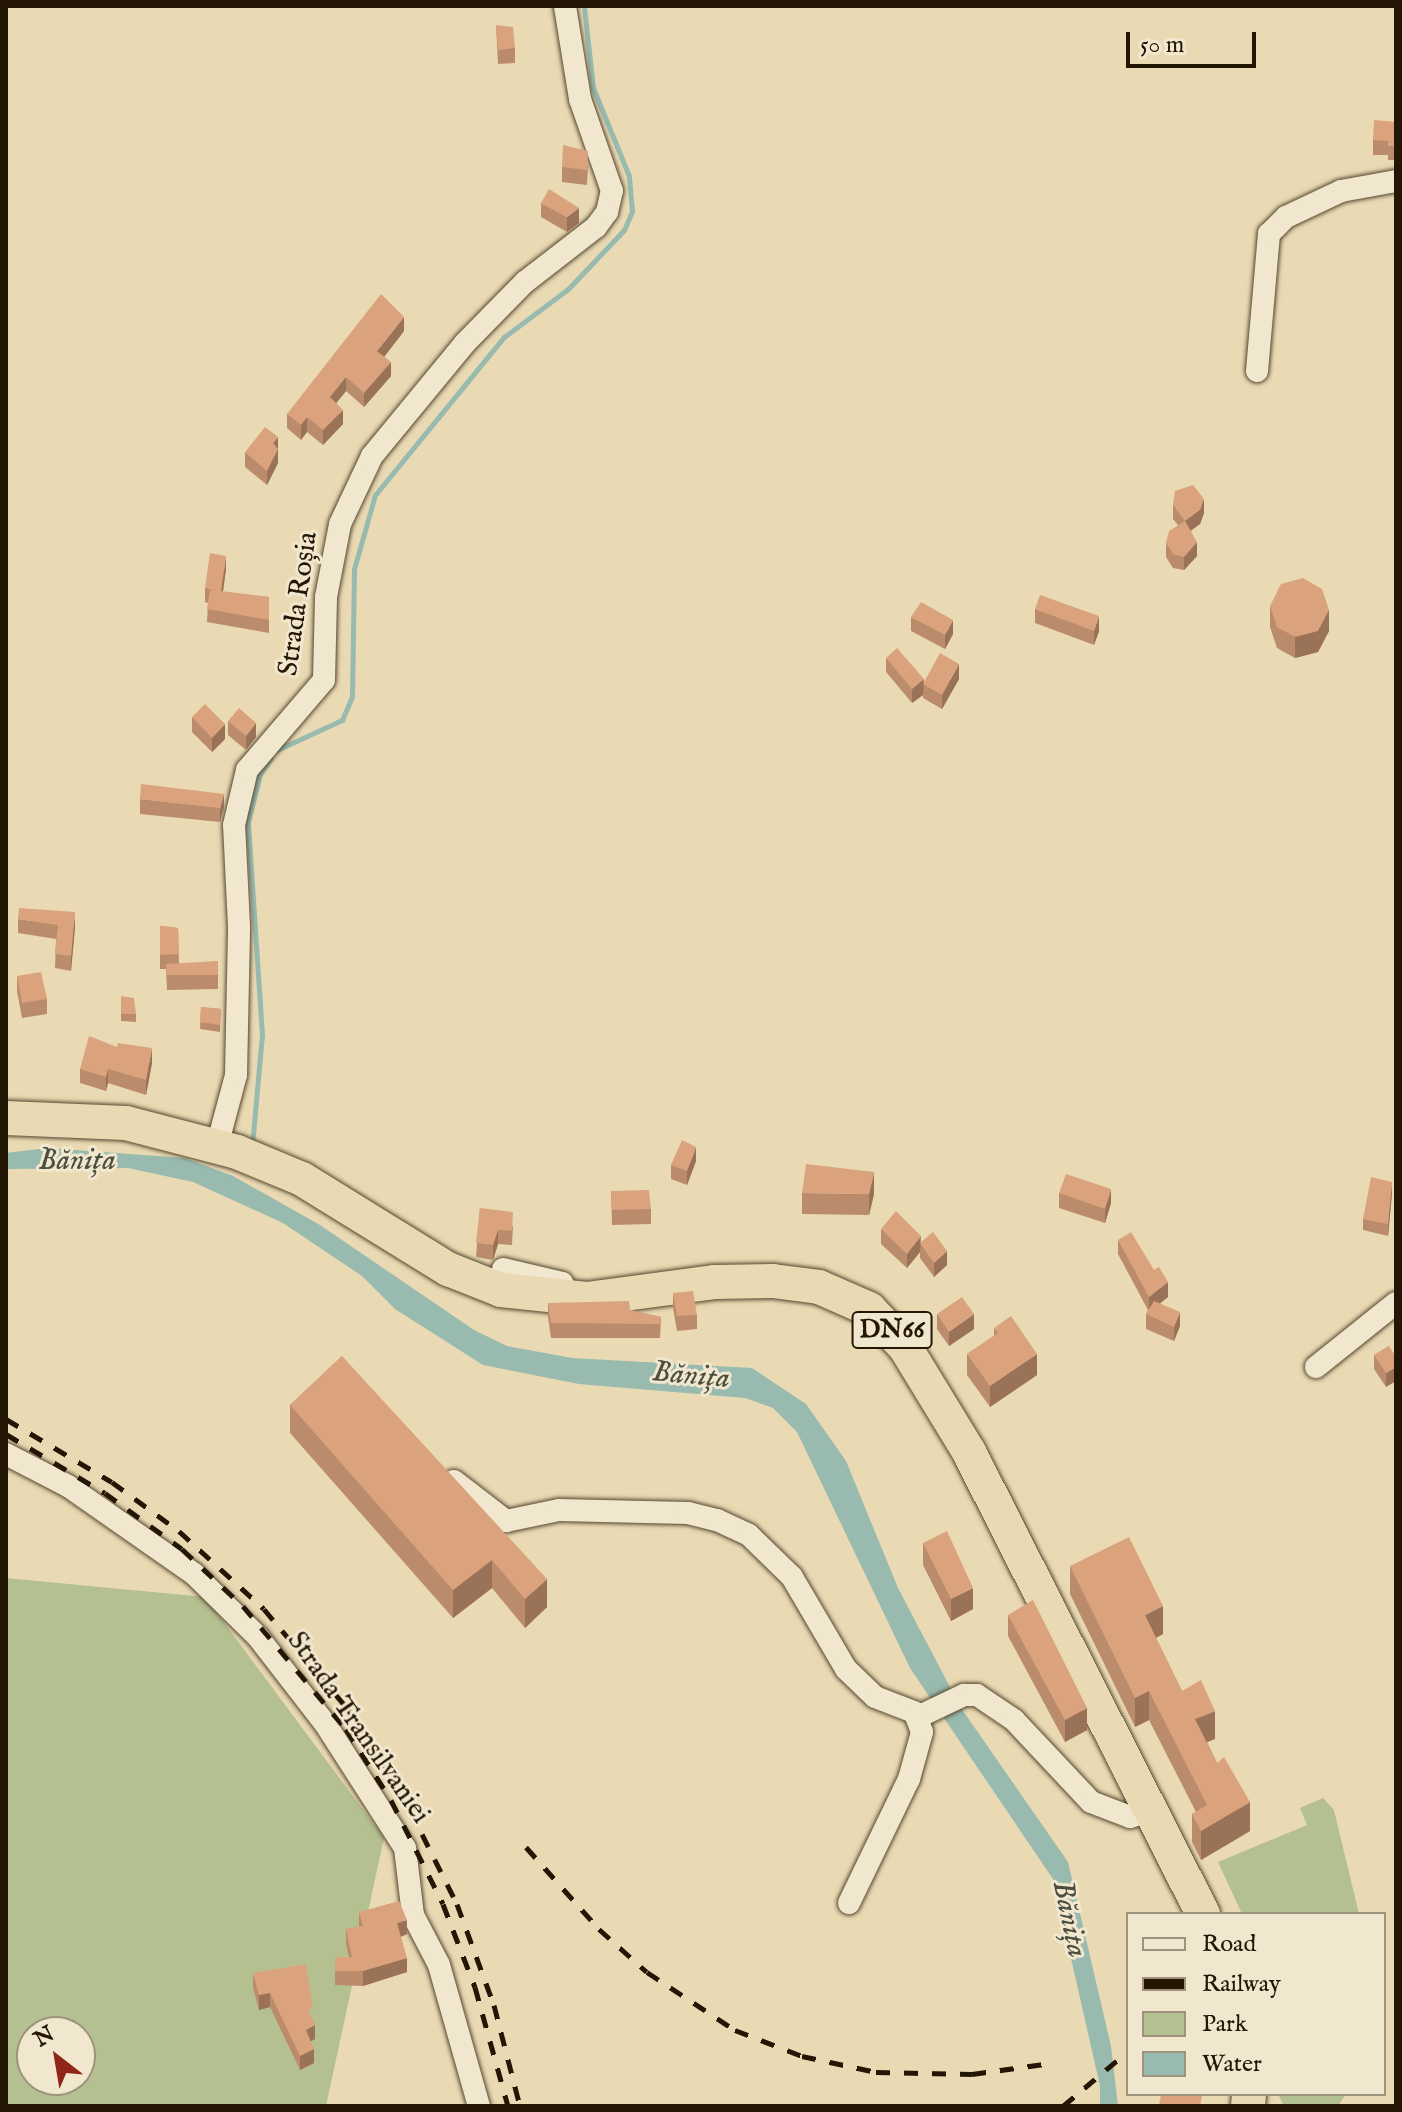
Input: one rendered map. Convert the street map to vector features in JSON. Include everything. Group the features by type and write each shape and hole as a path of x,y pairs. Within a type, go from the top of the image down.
{"highway":[{"name":"DN66","path":"6,1118 117,1122 227,1149 322,1190 465,1277 501,1290 569,1299 773,1281 837,1293 881,1319 927,1379 969,1452 1202,1912"}],"street":[{"name":"Strada Roșia","path":"227,1149 236,1075 239,926 234,825 247,770 324,680 326,597 340,524 372,456 465,343 525,282 596,227 607,212 612,191 580,99 565,6"},
{"path":"1257,371 1269,234 1286,217 1341,191 1396,181"},
{"path":"503,1269 562,1283 569,1299"},
{"path":"1316,1367 1396,1303"},
{"name":"Strada Transilvaniei","path":"6,1454 68,1486 194,1574 258,1637 326,1725 405,1848 413,1915 439,1965 479,2106"},
{"path":"454,1481 506,1521 559,1510 688,1513 749,1535 792,1577 861,1686 889,1706 918,1714 964,1695 993,1703 1014,1720 1091,1802 1130,1817 1150,1811"},
{"path":"849,1903 909,1779 922,1732 918,1714"}],"green space":[{"path":"6,1578 205,1597 384,1838 326,2106 6,2106"},
{"path":"1323,1798 1334,1810 1359,1912 1241,1912 1218,1862 1307,1825 1300,1808"},
{"path":"1279,2096 1345,2096 1338,2106 1284,2106"}],"water":[{"name":"Bănița","path":"47,1148 185,1158 233,1176 320,1225 474,1330 507,1346 572,1358 752,1368 806,1404 846,1461 898,1588 961,1708 1068,1862 1111,2046 1118,2106 1100,2106 1100,2086 1053,1879 910,1668 797,1432 773,1408 745,1398 579,1384 483,1365 395,1309 362,1276 283,1223 193,1182 128,1168 6,1169 6,1153"}],"building":[{"path":"496,25 513,27 515,48 498,50"},
{"path":"1374,120 1396,122 1396,146 1388,146 1388,141 1373,140"},
{"path":"563,145 588,151 587,170 562,167"},
{"path":"549,189 579,208 567,217 541,203"},
{"path":"381,294 404,317 377,351 391,362 364,393 346,377 330,397 343,410 323,430 307,417 301,425 287,414"},
{"path":"265,427 278,437 273,443 278,449 267,471 245,452"},
{"path":"1193,485 1204,499 1200,510 1185,521 1173,505 1175,491"},
{"path":"1185,521 1197,542 1184,557 1173,554 1166,543 1169,531"},
{"path":"210,553 226,556 221,591 269,597 269,620 207,609 210,590 217,591 205,588"},
{"path":"1303,578 1322,589 1329,610 1318,631 1295,637 1277,627 1270,606 1281,584"},
{"path":"1040,595 1099,616 1094,631 1035,609"},
{"path":"921,602 953,620 945,635 911,617"},
{"path":"897,648 924,679 912,689 886,658"},
{"path":"940,653 959,664 942,695 923,684"},
{"path":"205,704 225,724 212,738 192,717"},
{"path":"239,708 256,723 246,736 228,721"},
{"path":"141,784 224,794 220,808 140,799"},
{"path":"19,908 75,912 71,956 55,954 58,925 18,919"},
{"path":"160,926 178,928 179,954 160,955"},
{"path":"218,961 218,975 167,975 166,964"},
{"path":"41,972 47,999 22,1003 17,976"},
{"path":"121,996 134,998 136,1014 121,1014"},
{"path":"201,1007 221,1009 220,1025 200,1022"},
{"path":"89,1036 117,1047 118,1043 152,1048 146,1080 108,1069 106,1077 80,1069"},
{"path":"682,1140 696,1147 687,1171 671,1165"},
{"path":"806,1164 874,1172 869,1194 802,1193"},
{"path":"1066,1174 1111,1189 1105,1209 1059,1193"},
{"path":"1371,1177 1392,1182 1388,1224 1363,1219"},
{"path":"649,1190 651,1209 612,1210 611,1191"},
{"path":"480,1208 513,1212 512,1231 498,1230 493,1245 476,1243"},
{"path":"896,1211 921,1236 907,1254 881,1229"},
{"path":"933,1232 947,1251 934,1263 920,1243"},
{"path":"1131,1232 1154,1270 1159,1267 1168,1282 1149,1297 1118,1240"},
{"path":"693,1291 697,1315 677,1316 673,1293"},
{"path":"962,1297 974,1314 949,1332 937,1314"},
{"path":"629,1301 630,1310 661,1317 660,1324 551,1323 548,1303"},
{"path":"1154,1301 1180,1312 1174,1327 1146,1314"},
{"path":"1011,1316 1037,1354 990,1386 967,1354 998,1333 994,1328"},
{"path":"1389,1346 1396,1357 1396,1367 1386,1373 1374,1355"},
{"path":"342,1356 547,1579 525,1599 492,1560 453,1590 290,1405"},
{"path":"947,1531 973,1588 951,1599 923,1543"},
{"path":"1129,1537 1163,1606 1145,1615 1182,1691 1201,1680 1215,1711 1195,1719 1217,1763 1224,1757 1250,1802 1201,1831 1192,1814 1207,1805 1149,1691 1135,1698 1070,1566"},
{"path":"1033,1600 1087,1708 1065,1720 1008,1615"},
{"path":"399,1901 407,1920 397,1923 407,1958 363,1971 335,1971 335,1957 352,1957 346,1929 363,1926 359,1912"},
{"path":"306,1964 313,2008 308,2010 315,2025 306,2030 314,2049 300,2056 270,1993 259,1995 253,1973"},
{"path":"1161,2096 1202,2096 1200,2106 1159,2106"}],"waterway":[{"path":"277,750 342,720 352,697 354,569 375,495 504,337 568,289 624,230 632,211 629,176 593,88 584,6"},
{"path":"252,1146 262,1035 248,822 260,774 271,758"}],"railway":[{"path":"6,1419 112,1482 179,1531 264,1609 348,1709 397,1784 457,1904 494,2005 520,2106"},
{"path":"6,1434 105,1493 182,1549 243,1606 346,1729 391,1800 443,1904 475,1987 508,2106"},
{"path":"526,1847 599,1929 647,1972 735,2030 802,2056 876,2072 972,2074 1051,2063"},
{"path":"1063,2106 1120,2058"}]}
